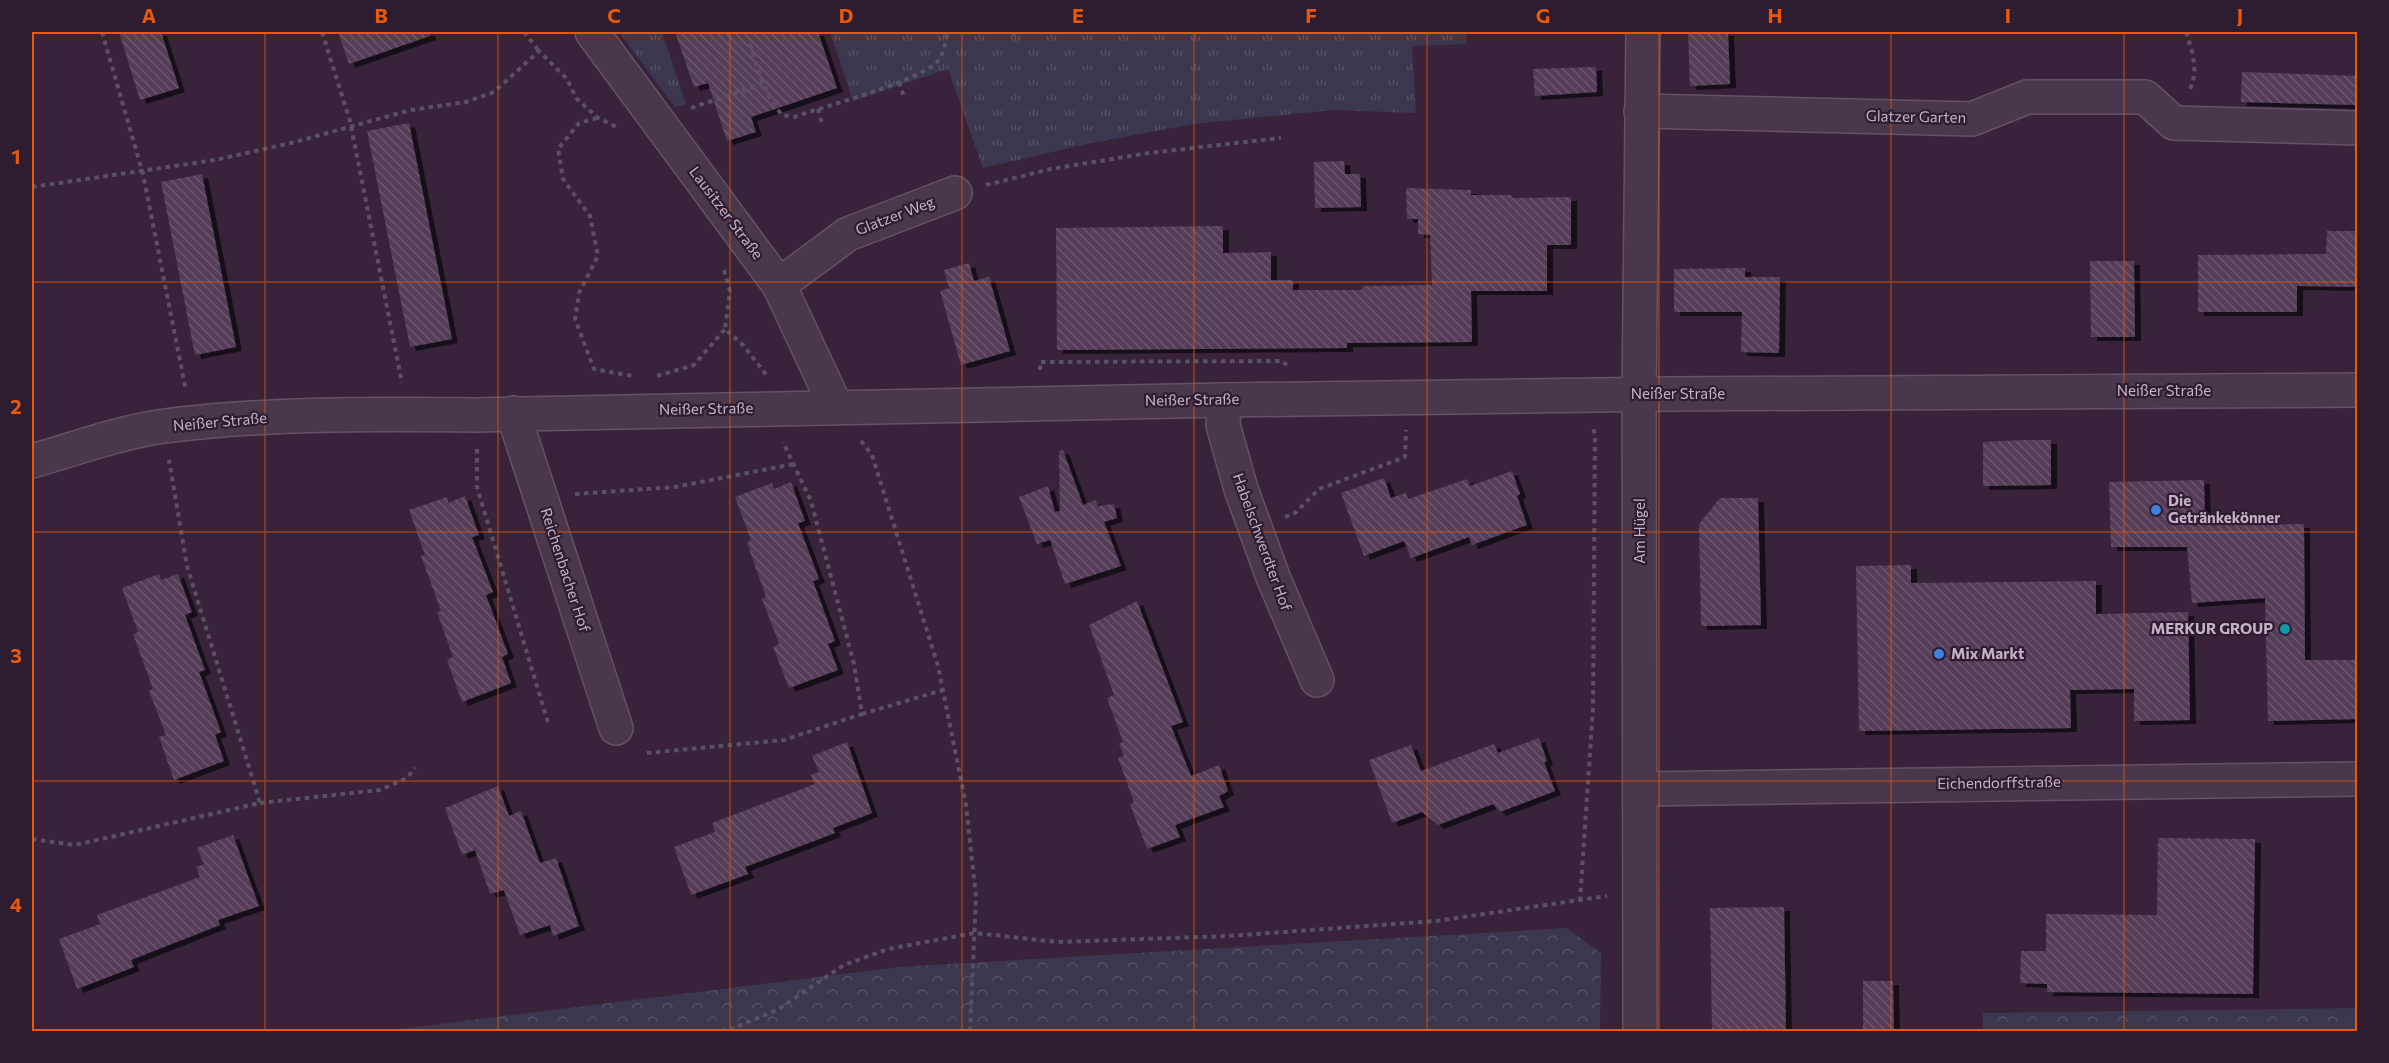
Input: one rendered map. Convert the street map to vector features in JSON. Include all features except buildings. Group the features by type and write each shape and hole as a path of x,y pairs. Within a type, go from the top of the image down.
{"street":[{"name":"Lausitzer Straße","path":"592,32 779,285 836,407"},
{"name":"Am Hügel","path":"1640,1032 1639,394 1643,32"},
{"name":"Glatzer Garten","path":"1641,111 1972,119 2027,98 2145,97 2174,123"},
{"path":"2174,123 2358,128"},
{"name":"Glatzer Weg","path":"779,285 848,234 956,193"},
{"name":"Neißer Straße","path":"32,461 178,425 308,414 476,415 1040,403 1639,394 2358,390"},
{"name":"Habelschwerdter Hof","path":"1224,400 1223,425 1241,489 1273,578 1317,680"},
{"name":"Reichenbacher Hof","path":"513,413 616,728"},
{"name":"Eichendorffstraße","path":"1641,789 2358,779"}],"path":[{"path":"102,32 142,170 178,425 187,566 260,803"},
{"path":"321,32 351,126 408,413"},
{"path":"524,32 567,79 576,98 598,118 622,129"},
{"path":"750,44 763,87 771,103 782,115 794,117 911,78 937,62 945,45 947,32"},
{"path":"1013,32 1015,42"},
{"path":"2174,123 2194,81 2195,57 2186,32"},
{"path":"32,187 215,160 291,143 411,110 466,102 494,92 539,51"},
{"path":"899,82 904,97"},
{"path":"818,109 822,124"},
{"path":"598,118 579,123 558,149 563,178 590,216 598,256 579,293 575,319 594,369 637,376"},
{"path":"956,193 1051,169 1149,153 1281,138"},
{"path":"647,378 694,365 725,329 730,291 723,264"},
{"path":"725,329 743,345 768,375 777,429 811,501 854,664 862,714"},
{"path":"1040,403 1040,362 1282,361 1294,370"},
{"path":"836,407 872,454 938,666 966,805 976,897 970,1032"},
{"path":"476,415 477,488 549,726"},
{"path":"1256,529 1295,513 1320,489 1405,457 1406,422"},
{"path":"1581,901 1593,708 1595,434 1591,426"},
{"path":"541,497 675,487 794,464"},
{"path":"647,753 784,740 943,690"},
{"path":"32,839 75,845 260,803 380,790 407,778 415,768"},
{"path":"712,1032 731,1029 777,1010 844,965 888,949 974,933 1058,942 1228,936 1436,921 1581,901 1640,889"}],"green space":[{"path":"619,32 662,32 686,104 675,107"},
{"path":"830,32 1466,32 1467,44 1412,46 1416,113 1333,110 1193,124 1087,144 983,168 948,69 853,101"},
{"path":"1567,928 1601,953 1600,1031 383,1031 898,967"},
{"path":"2357,1008 2357,1031 1983,1031 1983,1013"}],"place":[{"name":"Die Getränkekönner","path":"2156,510"},
{"name":"MERKUR GROUP","path":"2285,629"},
{"name":"Mix Markt","path":"1939,654"}]}
